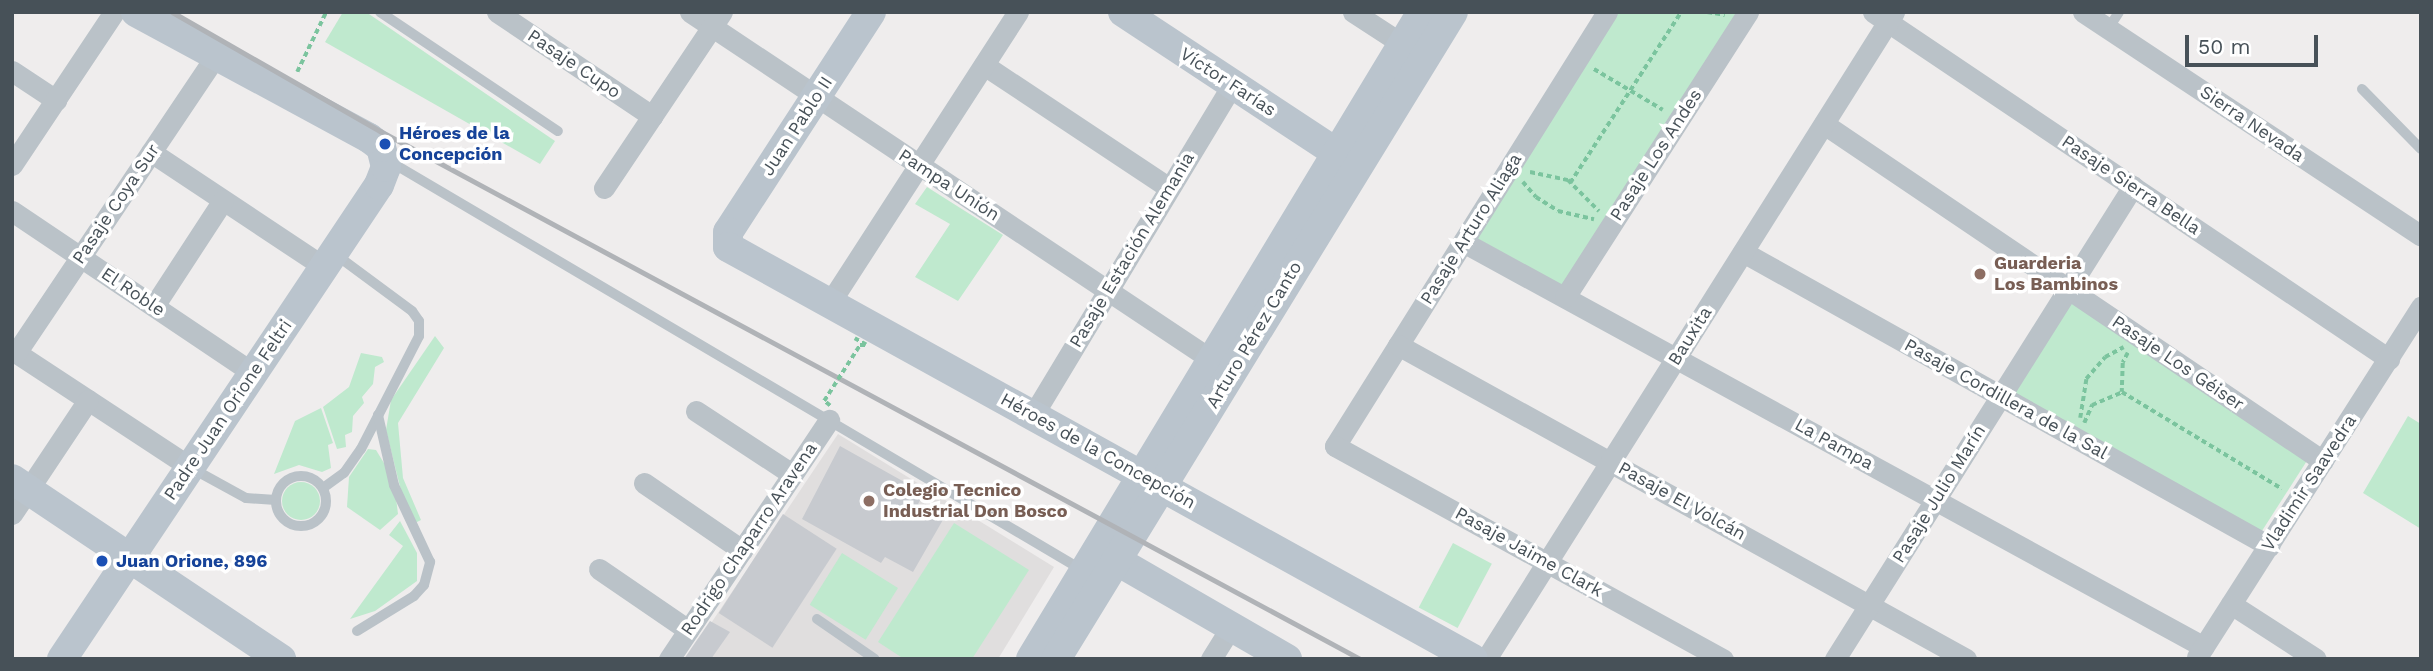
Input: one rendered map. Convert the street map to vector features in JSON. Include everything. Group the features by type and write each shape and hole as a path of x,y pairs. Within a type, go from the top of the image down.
{"street":[{"path":"12,165 114,12"},
{"path":"136,12 376,142 386,159"},
{"name":"Pasaje Cupo","path":"497,12 652,116"},
{"name":"Pampa Unión","path":"690,12 717,20 816,97 1209,358"},
{"name":"Juan Pablo II","path":"726,242 871,12"},
{"path":"829,304 1018,12"},
{"name":"Víctor Farías","path":"1123,12 1334,151"},
{"path":"1353,12 1412,51"},
{"name":"Arturo Pérez Canto","path":"1056,659 1102,567 1151,481 1412,51 1422,12"},
{"name":"Arturo Pérez Canto","path":"1151,481 1209,358 1334,151 1412,51 1453,12"},
{"name":"Pasaje Arturo Aliaga","path":"1335,446 1607,12"},
{"name":"Pasaje Los Andes","path":"1565,298 1748,12"},
{"name":"Sierra Nevada","path":"2083,12 2114,21 2421,236"},
{"name":"Bauxita","path":"1486,659 1824,124 1885,16"},
{"name":"Pasaje Sierra Bella","path":"1885,16 2389,359"},
{"path":"604,188 717,20"},
{"name":"Pasaje Coya Sur","path":"14,352 216,55"},
{"path":"984,65 1169,188"},
{"path":"12,71 56,100"},
{"name":"Pasaje Estación Alemania","path":"1032,415 1232,85"},
{"name":"Pasaje Los Géiser","path":"1824,124 2323,461"},
{"path":"151,152 223,200 329,260"},
{"name":"Padre Juan Orione Feltri","path":"62,659 379,185 386,159"},
{"name":"Pasaje Julio Marín","path":"1835,659 2133,186"},
{"path":"154,306 223,200"},
{"name":"El Roble","path":"12,211 253,373"},
{"name":"Héroes de la Concepción","path":"726,242 732,251 1473,659"},
{"name":"La Pampa","path":"1463,242 1935,500 2200,653"},
{"name":"Pasaje Cordillera de la Sal","path":"1743,252 2269,546"},
{"name":"Vladimir Saavedra","path":"2200,653 2421,307"},
{"name":"Pasaje El Volcán","path":"1398,345 1966,659"},
{"path":"14,352 190,467"},
{"path":"88,400 18,494 130,557 281,659"},
{"path":"696,411 792,474"},
{"name":"Rodrigo Chaparro Aravena","path":"670,659 830,413"},
{"name":"Pasaje Jaime Clark","path":"1335,446 1723,659"},
{"path":"644,483 742,550"},
{"path":"1102,567 1231,627 1287,659"},
{"name":"Arturo Pérez Canto","path":"1031,659 1102,567"},
{"path":"598,569 688,630"},
{"path":"2231,604 2316,659"},
{"path":"1211,659 1231,627"}],"lane":[{"path":"380,12 558,131"},
{"path":"2362,89 2421,149"},
{"path":"386,159 1102,567"},
{"path":"323,488 344,473 419,336 419,321 412,311 329,260"},
{"path":"358,631 414,596 424,585 430,562 394,485 378,415"},
{"path":"190,467 246,498 276,500"},
{"path":"296,477 312,478 323,488 324,511 307,525 286,520 276,500 282,485 296,477"},
{"path":"817,619 875,659"}],"path":[{"path":"286,92 326,12"},
{"path":"1570,183 1681,12"},
{"path":"1585,64 1673,117"},
{"path":"1516,172 1545,204 1573,217 1606,221"},
{"path":"1525,172 1570,183 1601,214"},
{"path":"830,413 824,401 860,345 866,345 855,339"},
{"path":"2084,430 2078,410 2086,379 2105,357 2136,344 2123,363 2122,392"},
{"path":"2084,430 2092,405 2122,392"},
{"path":"2122,392 2283,490"},
{"path":"2071,424 2084,430"},
{"path":"2278,499 2290,479"}],"shaded area":[{"name":"Colegio Tecnico Industrial Don Bosco","path":"838,434 1054,567 998,659 687,659"}],"green space":[{"path":"343,12 366,12 555,141 540,164 325,42"},
{"path":"1614,12 1744,12 1569,290 1471,235"},
{"path":"927,187 1003,235 958,301 915,277 950,224 915,204"},
{"path":"2071,295 2310,456 2260,534 2008,394"},
{"path":"435,336 444,348 398,423 403,478 421,520 415,523 405,507 386,430 391,400"},
{"path":"361,353 382,357 384,362 375,367 373,384 362,397 364,403 353,416 352,432 345,435 346,447 337,449 323,407 349,387"},
{"path":"321,408 333,443 328,445 331,468 322,472 299,465 274,474 295,421"},
{"path":"2408,416 2421,424 2421,529 2363,493"},
{"path":"368,449 376,450 387,468 396,498 398,514 380,530 347,507 349,477"},
{"path":"301,482 315,487 320,501 315,515 301,520 287,515 282,501 287,487"},
{"path":"400,521 417,553 417,581 375,611 350,619 403,546 389,535"},
{"path":"954,523 1029,570 972,659 904,659 878,642"},
{"path":"1453,543 1492,564 1458,628 1419,607"},
{"path":"842,553 898,588 866,640 810,605"}],"building":[{"path":"840,446 924,493 918,504 944,518 913,572 885,557 881,563 802,519"},
{"path":"783,514 837,549 772,648 719,613"},
{"path":"710,621 730,632 711,659 684,659"}],"railway":[{"path":"172,12 380,131 1360,659"}],"place":[{"name":"Héroes de la Concepción","path":"385,144"},
{"name":"Guarderia Los Bambinos","path":"1980,274"},
{"name":"Colegio Tecnico Industrial Don Bosco","path":"869,501"},
{"name":"Juan Orione, 896","path":"102,561"}]}
